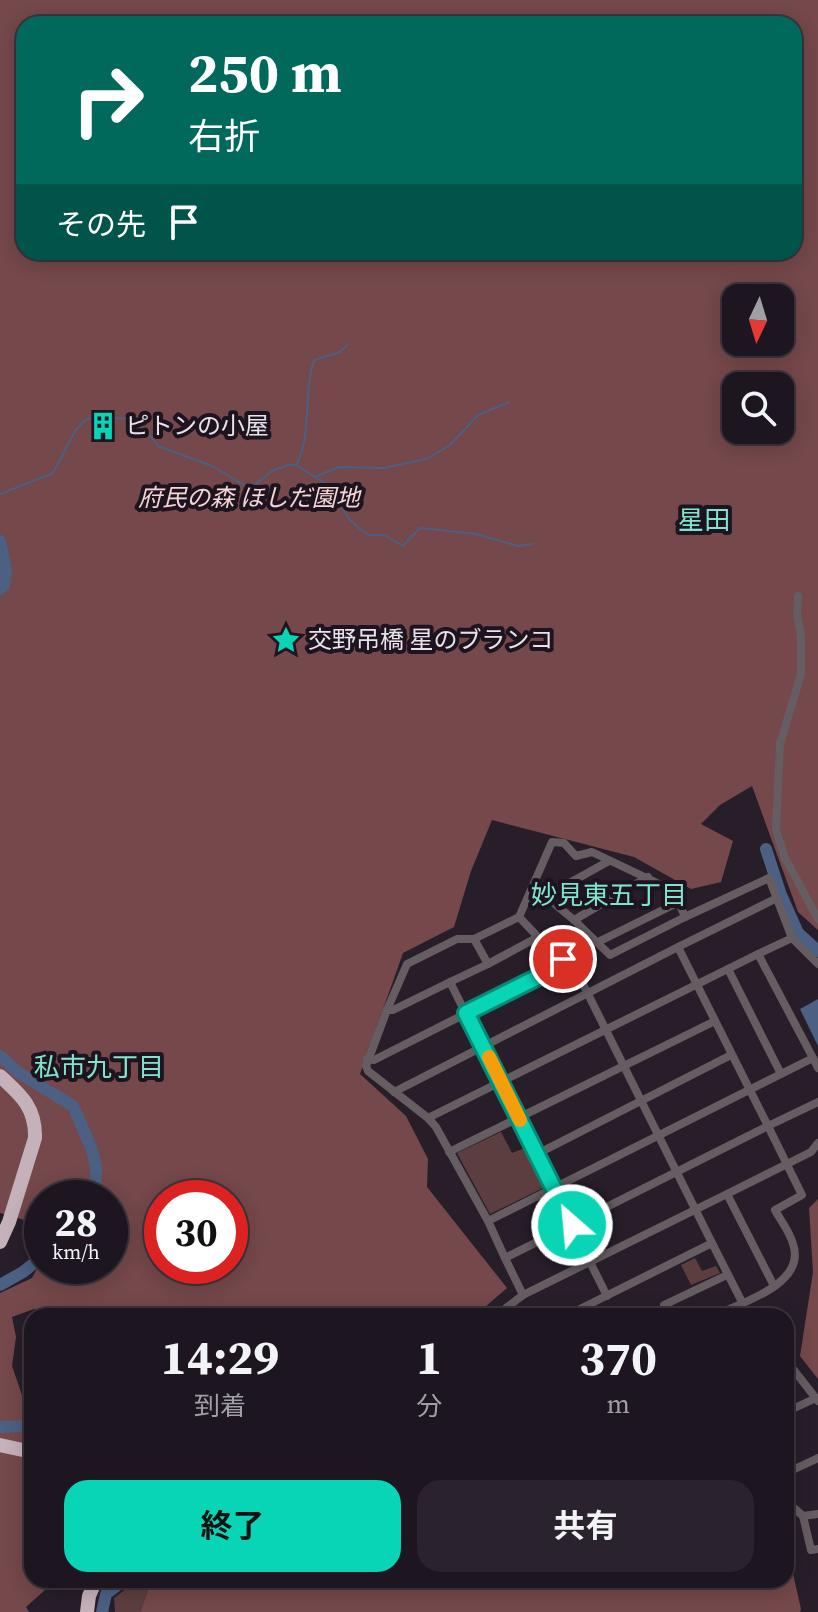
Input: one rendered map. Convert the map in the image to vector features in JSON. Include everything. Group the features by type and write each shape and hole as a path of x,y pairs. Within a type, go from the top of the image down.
{"highway":[{"path":"0,1076 29,1105 35,1128 35,1138 17,1200 0,1242"},
{"path":"0,1445 24,1450"},
{"path":"87,1612 92,1588"}],"street":[{"path":"798,596 801,674 780,744 776,830 785,858 818,919"},
{"path":"523,1295 488,1221 428,1118 368,1071 367,1059 387,1010 407,964 457,939 474,939 519,917 552,842 564,843 576,856 592,852 674,891 685,917"},
{"path":"546,896 609,861"},
{"path":"574,920 648,877"},
{"path":"533,886 610,955 769,878 792,938 818,964"},
{"path":"394,1092 777,898"},
{"path":"598,942 679,902"},
{"path":"519,917 577,972 742,1302"},
{"path":"387,1010 393,1010 538,937"},
{"path":"428,1118 792,938"},
{"path":"474,939 488,964"},
{"path":"678,947 802,1195 775,1210 794,1245 795,1265 785,1280 730,1308"},
{"path":"758,954 818,1068"},
{"path":"367,1059 374,1060 565,961"},
{"path":"728,969 781,1074"},
{"path":"450,982 607,1296"},
{"path":"449,1152 715,1021"},
{"path":"537,1154 731,1055"},
{"path":"488,1221 813,1058"},
{"path":"505,1258 818,1102"},
{"path":"506,1308 523,1295 811,1152 818,1143"},
{"path":"727,1194 774,1286"},
{"path":"582,1308 712,1243"},
{"path":"664,1305 727,1275"},
{"path":"794,1370 817,1400 794,1409"},
{"path":"794,1469 818,1458"},
{"path":"794,1508 803,1516 811,1550 818,1549"},
{"path":"803,1516 818,1514"}],"shaded area":[{"path":"501,1132 512,1153 527,1147 547,1186 490,1214 457,1153"},
{"path":"695,1258 702,1271 716,1266 720,1273 691,1285 681,1265"},
{"path":"127,1588 149,1588 140,1612 115,1612 114,1598"}],"green space":[{"name":"府民の森 ほしだ園地","path":"0,0 818,0 818,930 798,912 752,786 720,805 701,824 733,841 721,882 691,889 634,857 492,820 471,871 454,927 403,953 360,1074 406,1116 428,1159 427,1187 507,1288 485,1308 24,1308 24,1313 12,1317 16,1337 12,1366 24,1396 24,1588 47,1588 26,1607 29,1612 0,1612 0,1293 24,1282 128,1284 128,1180 24,1180 24,1220 0,1213"},
{"path":"818,1199 818,1379 800,1356 813,1272 809,1208"},
{"path":"794,1578 801,1609 800,1612 140,1612 149,1588 794,1588"}],"water":[{"path":"818,999 818,1046 800,1009"}],"waterway":[{"path":"297,464 302,452 314,360 340,352 347,345"},
{"path":"317,476 339,467 384,468 426,459 449,446 478,415 509,402"},
{"path":"0,494 53,473 75,431 85,420 94,417 130,419 158,446 212,466 246,486 253,486 272,471 296,465 331,487 349,519 360,529 369,535 384,535 403,546 420,528 476,534 518,546 532,544"},
{"path":"0,541 6,570 4,585 0,589"},
{"path":"766,849 798,933 818,951"},
{"path":"0,1056 19,1073 73,1106 91,1147 96,1180"},
{"path":"0,1285 24,1271"},
{"path":"0,1427 24,1426"},
{"path":"102,1612 106,1594 114,1588"}],"slow traffic":[{"path":"489,1057 520,1120"}],"place":[{"name":"ピトンの小屋","path":"103,426"},
{"name":"交野吊橋 星のブランコ","path":"286,640"}],"district":[{"name":"星田","path":"704,520"},
{"name":"妙見東五丁目","path":"609,895"},
{"name":"私市九丁目","path":"99,1067"}],"route":[{"path":"563,959 562,965 466,1013 572,1225"}]}
